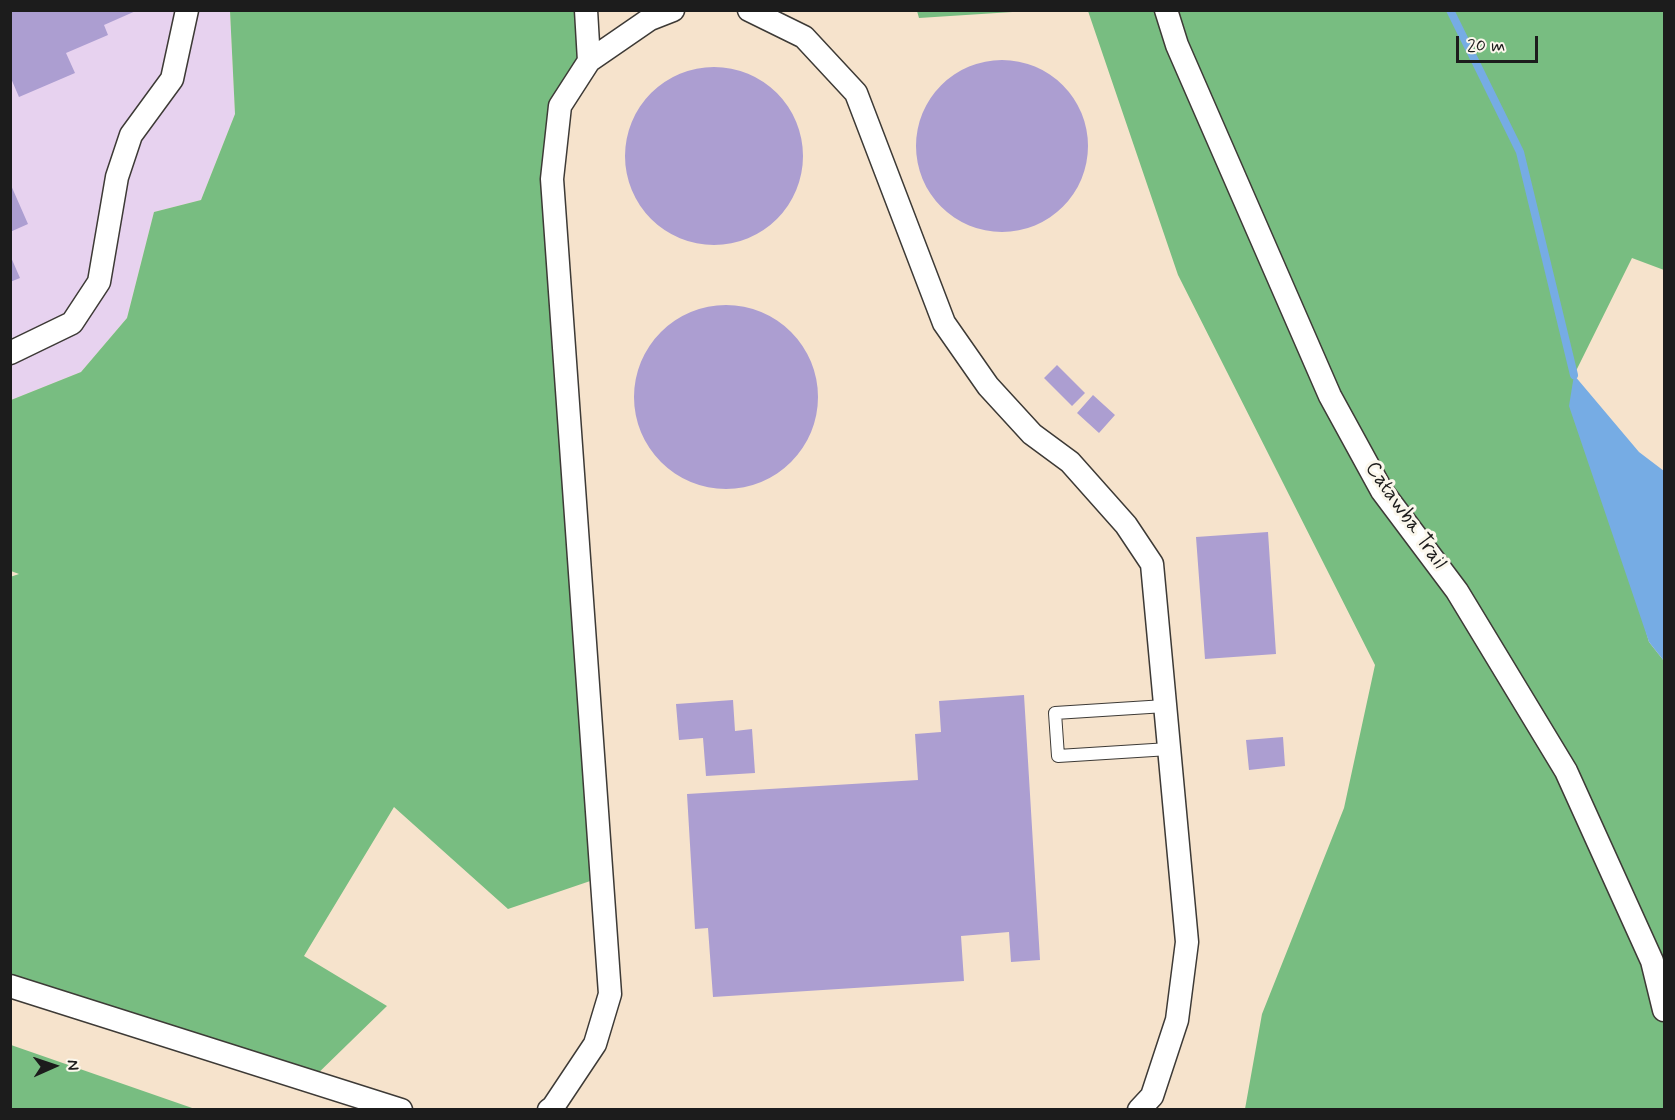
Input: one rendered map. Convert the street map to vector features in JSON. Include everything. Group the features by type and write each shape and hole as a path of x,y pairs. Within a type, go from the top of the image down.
{"street":[{"path":"10,352 72,323 99,282 117,177 131,135 172,79 187,10"},
{"path":"586,10 589,61"},
{"path":"549,1110 595,1044 610,994 552,178 560,106 589,61 650,19 673,10"},
{"path":"749,10 804,37 856,93 944,323 988,386 1032,434 1070,462 1126,525 1152,564 1187,942 1177,1020 1152,1096 1139,1110"},
{"name":"Catawba Trail","path":"1166,10 1177,45 1330,396 1382,491 1457,591 1566,771 1652,961 1665,1010"},
{"path":"10,986 400,1110"}],"lane":[{"path":"1165,706 1055,713 1058,756 1170,749"}],"shaded area":[{"path":"11,11 230,11 235,114 201,200 154,212 127,318 81,372 11,400"}],"green space":[{"path":"917,10 1028,11 919,18"},
{"path":"230,11 586,11 589,61 560,106 552,179 602,877 508,909 394,807 304,956 387,1006 310,1081 11,986 10,577 19,574 11,571 11,400 81,372 127,318 154,212 201,200 235,114"},
{"path":"1088,11 1664,11 1664,270 1632,258 1574,375 1649,642 1664,661 1664,1109 1245,1109 1262,1014 1344,808 1375,665 1178,275"},
{"path":"11,1045 195,1109 11,1109"}],"water":[{"path":"1574,375 1639,452 1664,471 1664,661 1649,642 1569,406"}],"building":[{"path":"10,10 138,10 104,25 108,35 66,53 75,73 19,97 10,76"},
{"path":"1002,60 1035,66 1050,74 1063,85 1074,98 1082,113 1088,146 1082,179 1074,194 1063,207 1050,218 1035,226 1002,232 969,226 954,218 941,207 930,194 922,179 916,146 922,113 930,98 941,85 954,74 969,66"},
{"path":"714,67 748,74 777,93 796,122 803,156 796,190 777,219 748,238 714,245 680,238 651,219 632,190 625,156 632,122 651,93 680,74"},
{"path":"10,183 28,224 10,232"},
{"path":"10,255 20,278 10,282"},
{"path":"726,305 761,312 791,332 811,362 818,397 811,432 791,462 761,482 726,489 691,482 661,462 641,432 634,397 641,362 661,332 691,312"},
{"path":"1057,365 1085,393 1072,406 1044,378"},
{"path":"1093,395 1115,415 1099,433 1077,413"},
{"path":"1268,532 1276,654 1205,659 1196,537"},
{"path":"1024,695 1040,960 1011,962 1009,932 961,936 964,981 713,997 708,928 695,929 687,794 918,780 915,734 941,732 939,701"},
{"path":"733,700 735,731 752,729 755,773 706,776 703,738 679,740 676,704"},
{"path":"1283,737 1285,766 1249,770 1246,740"}],"waterway":[{"path":"1450,10 1520,152 1574,375"}]}
